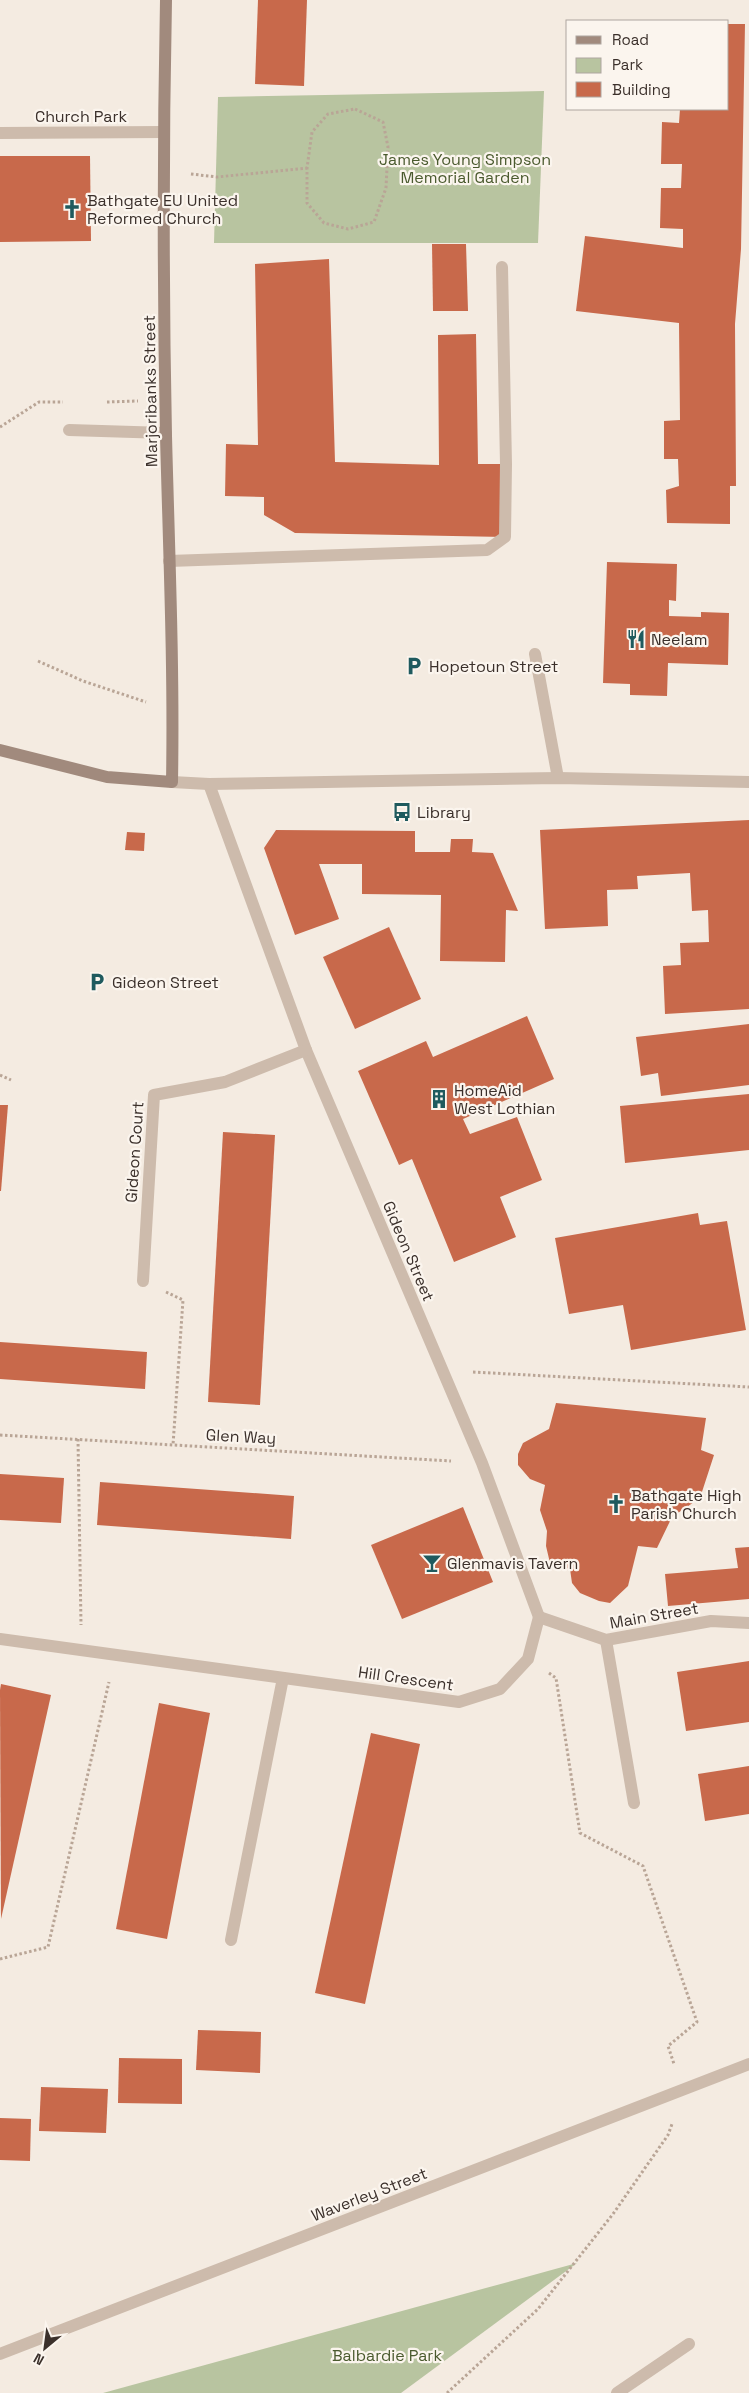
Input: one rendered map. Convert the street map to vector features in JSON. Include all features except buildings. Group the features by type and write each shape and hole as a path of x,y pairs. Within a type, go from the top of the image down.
{"main road":[{"name":"Marjoribanks Street","path":"166,0 163,132 166,433 173,711 172,782"},
{"path":"0,750 107,777 172,782"}],"street":[{"name":"Church Park","path":"0,133 163,132"},
{"path":"169,562 487,550 505,537 506,464 502,267"},
{"path":"69,430 166,433"},
{"path":"535,654 558,778"},
{"path":"172,782 209,784 558,778 749,782"},
{"name":"Gideon Street","path":"209,784 306,1050 482,1463 539,1617"},
{"name":"Gideon Court","path":"143,1281 154,1095 225,1082 306,1050"},
{"name":"Hill Crescent","path":"0,1639 459,1702 500,1689 528,1659 539,1617"},
{"name":"Main Street","path":"539,1617 606,1640 711,1621 749,1623"},
{"path":"606,1640 634,1803"},
{"path":"231,1940 283,1678"},
{"name":"Waverley Street","path":"0,2354 749,2064"},
{"path":"617,2393 689,2344"}],"path":[{"path":"355,109 383,122 388,148 386,188 374,222 348,229 324,223 307,203 307,168 312,132 328,114 355,109"},
{"path":"164,171 217,177 307,168"},
{"path":"38,661 83,681 173,711"},
{"path":"0,1074 11,1080"},
{"path":"143,1281 183,1300 173,1445"},
{"path":"442,1370 749,1387"},
{"name":"Glen Way","path":"0,1435 482,1463"},
{"path":"78,1439 82,1650"},
{"path":"0,1960 48,1947 115,1655"},
{"path":"447,2393 538,2309 613,2214 668,2135 684,2089 668,2046 697,2022 643,1866 580,1833 556,1678 528,1659"}],"green space":[{"name":"James Young Simpson Memorial Garden","path":"544,91 538,243 214,243 218,97"},
{"name":"Balbardie Park","path":"577,2263 401,2393 103,2393"}],"place":[{"name":"Bathgate EU United Reformed Church","path":"72,209"},
{"name":"Neelam","path":"636,639"},
{"name":"Hopetoun Street","path":"414,666"},
{"name":"Library","path":"402,812"},
{"name":"Gideon Street","path":"97,982"},
{"name":"HomeAid West Lothian","path":"439,1099"},
{"name":"Bathgate High Parish Church","path":"616,1504"},
{"name":"Glenmavis Tavern","path":"432,1563"}]}
